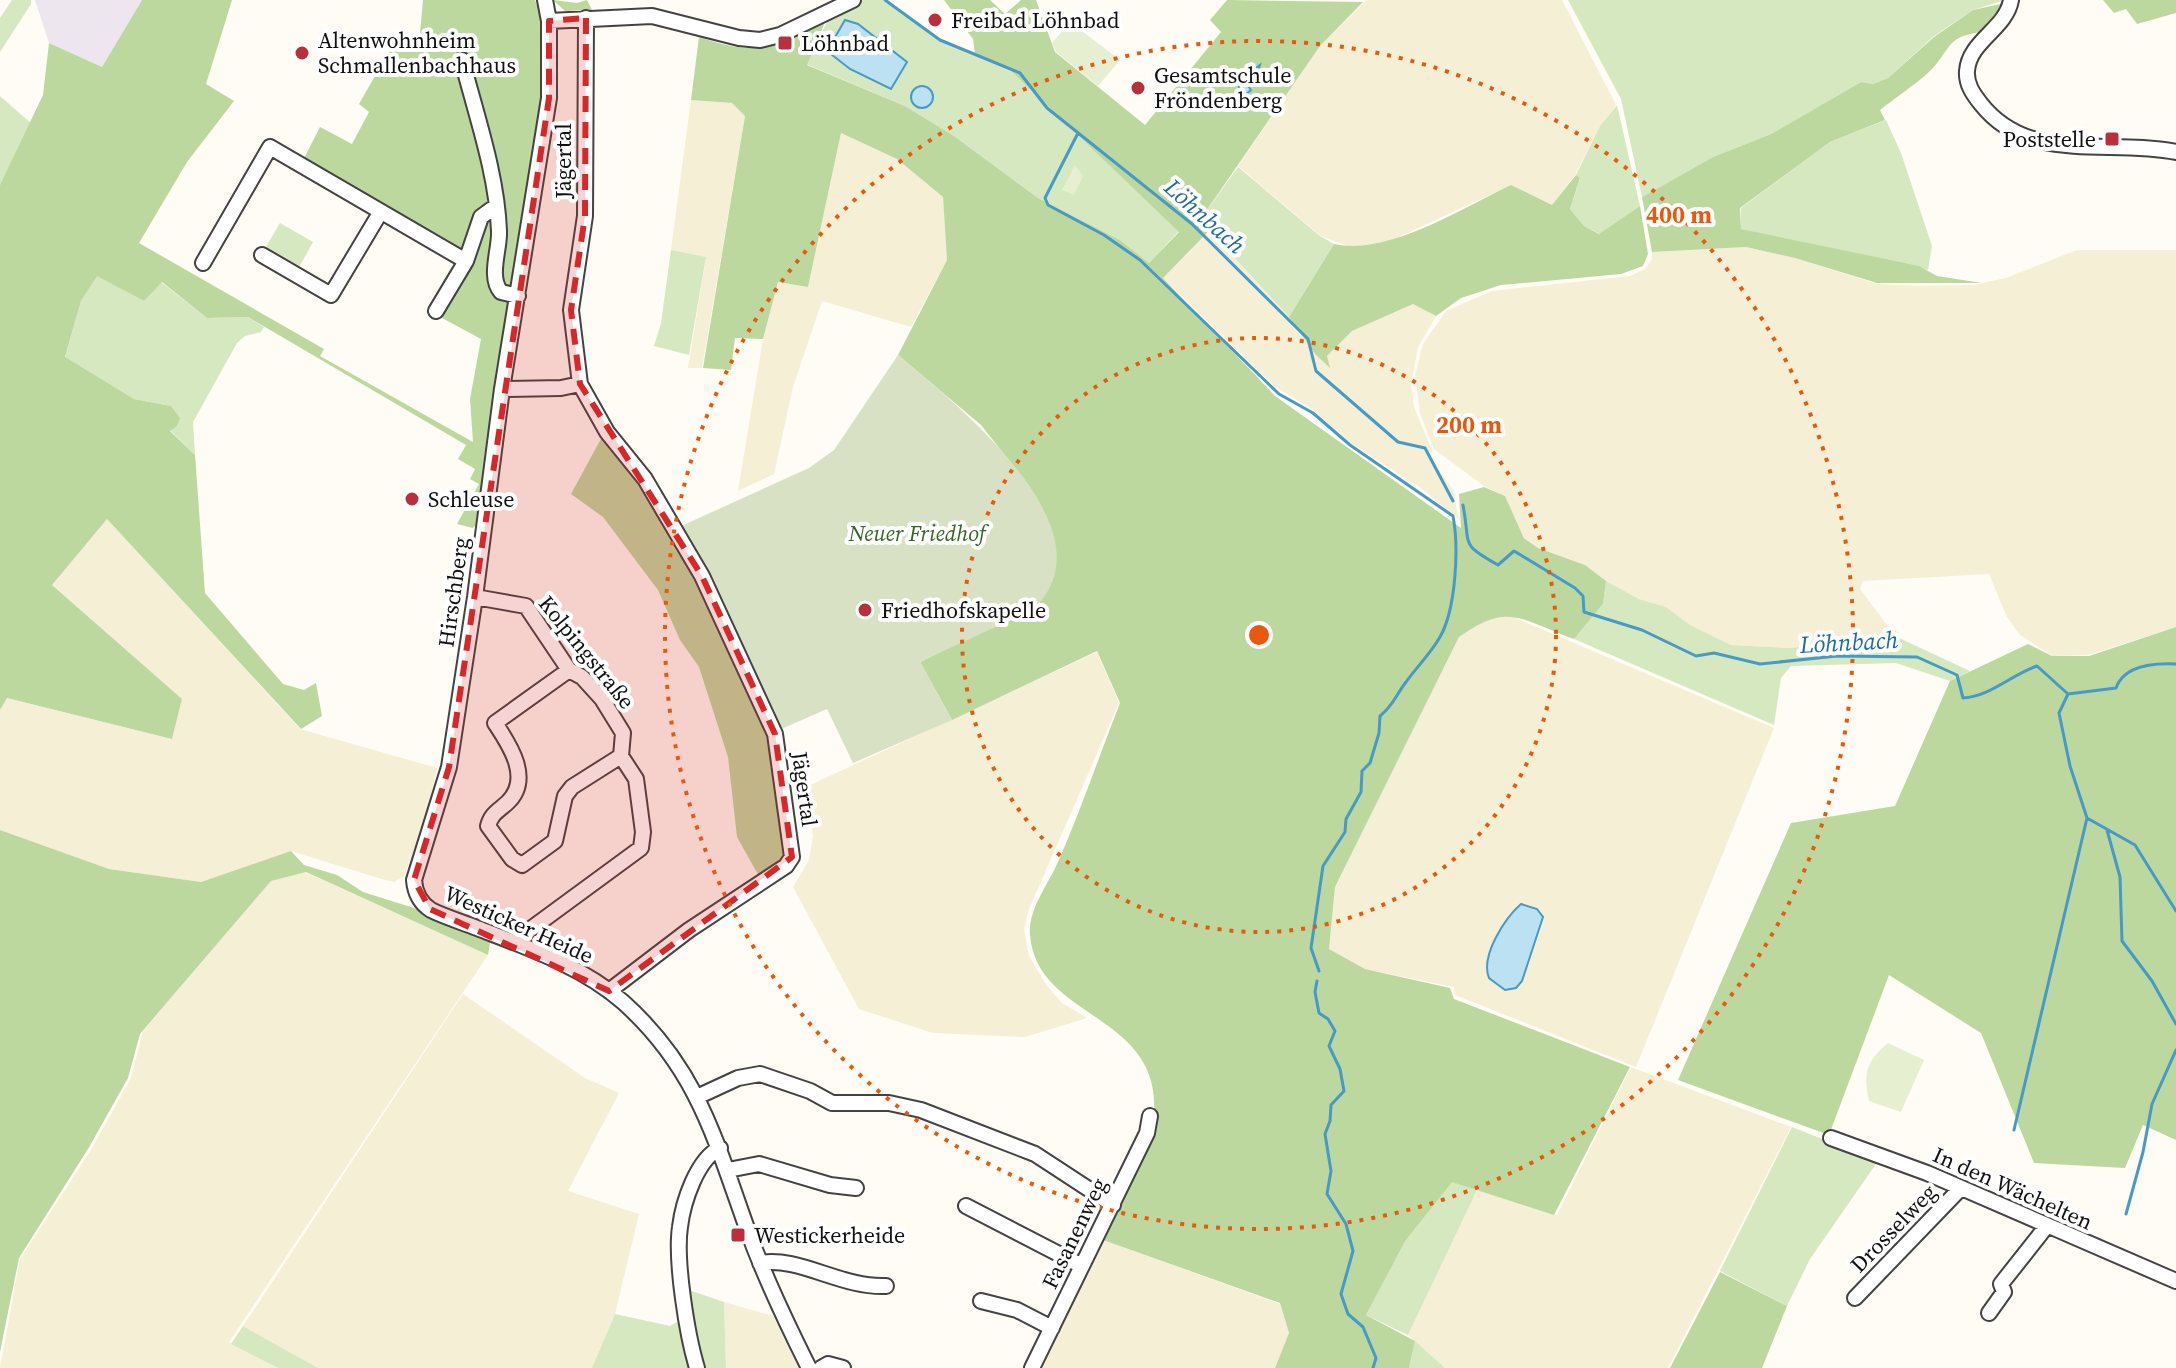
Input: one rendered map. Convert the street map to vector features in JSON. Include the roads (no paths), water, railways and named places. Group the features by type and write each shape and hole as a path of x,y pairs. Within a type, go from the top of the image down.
{"street":[{"name":"Hirschberg","path":"415,890 414,880 449,767 502,389 549,98 549,21 545,0"},
{"path":"549,21 652,16 739,38 760,40 780,35 853,0"},
{"path":"2011,0 2006,15 1974,50 1968,62 1967,84 1983,108 2018,134 2037,143 2140,147 2176,152"},
{"name":"Jägertal","path":"586,18 585,216 571,310 580,384 607,432 645,479 702,576 775,734 792,857 786,866 689,930 609,991"},
{"path":"462,60 496,206 500,234 495,282 501,292 518,296"},
{"path":"203,263 270,147 466,261"},
{"path":"436,311 466,261 481,217 496,206"},
{"path":"262,255 331,295 380,213"},
{"path":"502,389 561,388 580,384"},
{"name":"Kolpingstraße","path":"475,597 526,606 569,670 582,677 602,699 623,733 621,756 636,779 643,832 641,848 513,942"},
{"path":"569,670 495,723 517,757 518,768 511,800 491,816 488,826 512,859 522,865 555,841 565,796 572,787 621,756"},
{"name":"Westicker Heide","path":"415,890 430,909 565,965 609,991 658,1036 699,1096 760,1263 809,1368"},
{"path":"699,1096 738,1078 760,1074 810,1091 832,1103 889,1103 921,1110 1035,1154 1113,1205"},
{"name":"Fasanenweg","path":"1032,1368 1147,1133 1150,1116"},
{"name":"In den Wächelten","path":"1831,1138 1961,1188 2176,1281"},
{"path":"697,1368 686,1313 679,1230 703,1160 720,1148"},
{"path":"728,1170 759,1164 819,1183 856,1188"},
{"name":"Drosselweg","path":"1855,1298 1961,1188"},
{"path":"966,1206 1082,1266"},
{"path":"1989,1313 2004,1292 2001,1284 2046,1227"},
{"path":"760,1263 787,1263 865,1287 886,1286"},
{"path":"981,1301 1017,1310 1052,1328"},
{"path":"821,1368 828,1364 843,1368"}],"water":[{"path":"845,20 858,24 907,62 891,89 850,69 827,51"},
{"path":"1260,65 1255,82 1248,86 1251,90 1245,95 1239,91 1239,81"},
{"path":"922,86 930,89 933,97 930,105 922,108 914,105 911,97 914,89"},
{"path":"1521,904 1537,909 1543,917 1522,981 1516,988 1505,990 1489,978 1488,959 1501,928"}],"waterway":[{"name":"Löhnbach","path":"885,0 940,40 1020,73 1047,108 1192,224 1308,339 1316,371 1398,442 1425,448 1453,501"},
{"path":"1078,133 1045,198 1048,205 1104,235 1140,260 1279,394 1313,413 1350,445 1453,516 1455,578 1445,625 1432,649 1380,716 1379,733 1370,763 1362,771 1361,792 1346,819 1345,832 1323,866 1311,948 1319,971"},
{"name":"Löhnbach","path":"1463,505 1469,542 1486,558 1498,565 1514,551 1575,588 1583,596 1584,612 1642,630 1696,656 1714,653 1760,664 1837,656 1917,657 1957,675 1963,698 1982,694 2037,666 2068,694 2059,713 2070,766 2087,818 2135,845 2176,911"},
{"path":"2068,694 2116,688 2120,680 2133,670 2149,665 2176,664"},
{"path":"2014,1130 2087,818"},
{"path":"2107,830 2120,877 2122,941 2152,981 2176,1024"},
{"path":"1317,981 1315,992 1319,1013 1328,1019 1335,1031 1329,1046 1340,1069 1344,1091 1331,1105 1325,1134 1331,1171 1327,1194 1346,1224 1353,1251 1341,1294 1348,1314 1363,1327 1376,1358 1373,1368"},
{"path":"2126,1214 2152,1104 2176,1050"}],"place":[{"name":"Freibad Löhnbad","path":"935,20"},
{"name":"Löhnbad","path":"785,43"},
{"name":"Altenwohnheim Schmallenbachhaus","path":"302,53"},
{"name":"Gesamtschule Fröndenberg","path":"1138,88"},
{"name":"Poststelle","path":"2112,139"},
{"name":"Schleuse","path":"412,499"},
{"name":"Friedhofskapelle","path":"865,610"},
{"name":"Westickerheide","path":"738,1235"}],"park label":[{"name":"Neuer Friedhof","path":"917,533"}]}
